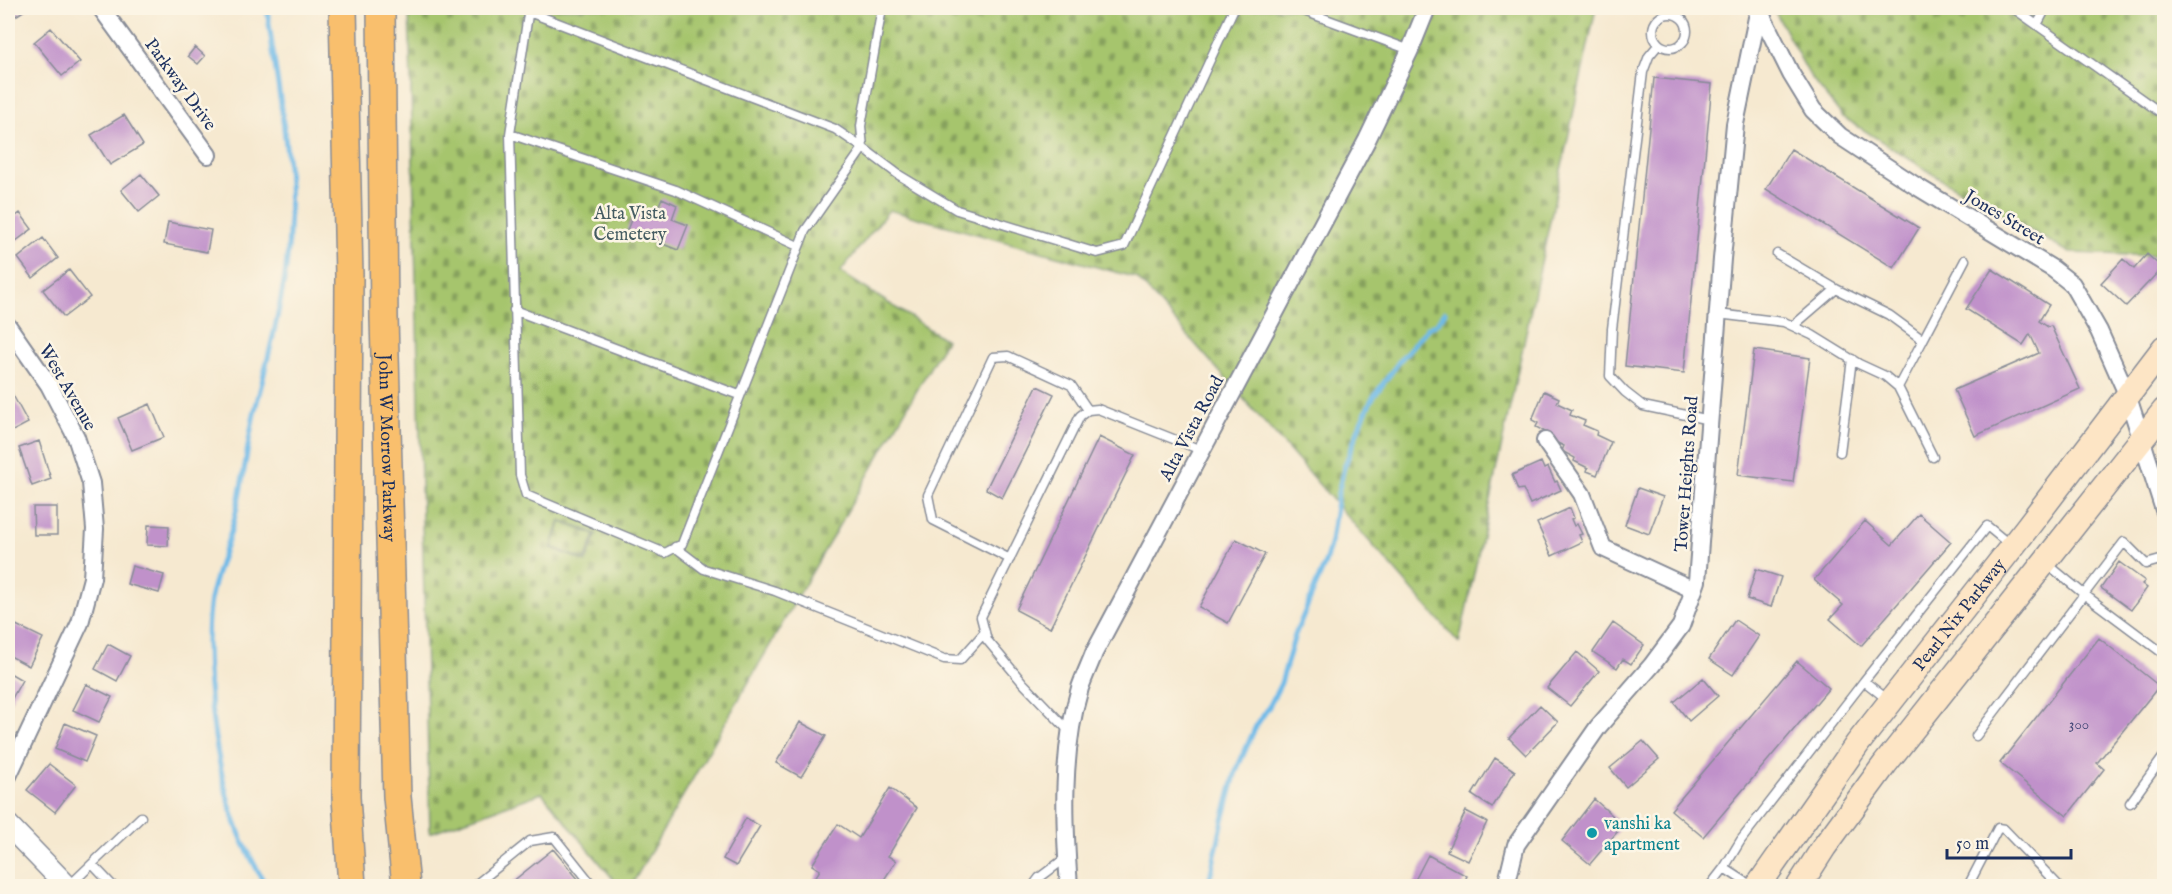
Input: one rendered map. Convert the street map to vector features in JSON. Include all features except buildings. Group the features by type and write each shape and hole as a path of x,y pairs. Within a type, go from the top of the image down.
{"main road":[{"name":"John W Morrow Parkway","path":"343,8 349,276 346,796 352,886"},
{"name":"John W Morrow Parkway","path":"381,8 384,318 397,797 406,886"},
{"name":"Pearl Nix Parkway","path":"1758,886 1858,743 2164,348"},
{"name":"Pearl Nix Parkway","path":"1799,886 1824,847 1885,764 2164,411"}],"street":[{"name":"Parkway Drive","path":"100,8 208,155"},
{"name":"Alta Vista Road","path":"1069,886 1064,825 1068,750 1080,688 1094,653 1367,140 1410,50 1427,8"},
{"name":"Tower Heights Road","path":"1506,886 1516,845 1598,727 1652,665 1681,626 1697,581 1735,124 1759,8"},
{"name":"Jones Street","path":"1759,8 1796,83 1813,110 1840,136 1887,168 2053,269 2072,284 2099,331 2127,394 2164,510"},
{"name":"West Avenue","path":"8,326 49,385 76,437 91,483 95,529 92,578 80,623 8,776"},
{"path":"1545,441 1582,494 1603,548 1694,590"},
{"path":"8,825 68,886"}],"lane":[{"path":"882,8 861,126 863,148 805,231 798,246 682,544 665,553 526,495 520,475 510,134 529,10 835,129 863,148 899,175 957,210 1096,253 1124,246 1234,8"},
{"path":"1296,8 1410,50"},
{"path":"2013,8 2164,115"},
{"path":"2037,25 2046,8"},
{"path":"1671,13 1682,18 1687,34 1681,44 1670,48 1659,44 1653,35 1656,20 1671,13"},
{"path":"1659,44 1649,56 1643,72 1612,329 1610,376 1625,392 1644,406 1710,420"},
{"path":"510,134 676,190 798,246"},
{"path":"1777,254 1836,289 1889,315 1923,340"},
{"path":"1898,387 1965,260"},
{"path":"1793,326 1836,289"},
{"path":"514,310 739,395"},
{"path":"1718,314 1784,322 1885,376 1898,387 1933,457"},
{"path":"1010,559 933,520 928,495 993,357 1008,356 1071,385 1088,410"},
{"path":"1840,453 1852,359"},
{"path":"1071,734 1023,683 987,640 981,617 1080,416 1088,410 1098,409 1201,450"},
{"path":"1710,886 1741,840 1863,681 1987,526 2012,547"},
{"path":"1976,736 2124,542 2146,564 2164,559"},
{"path":"675,547 704,569 775,591 944,659 960,660 985,632"},
{"path":"2045,562 2164,654"},
{"path":"1863,681 1890,702"},
{"path":"2130,802 2164,756"},
{"path":"68,886 141,817"},
{"path":"1968,886 1998,828 2004,829 2059,886"},
{"path":"474,886 530,841 554,837 593,886"},
{"path":"1033,886 1039,878 1067,856"},
{"path":"92,864 113,886"},
{"path":"1724,868 1752,886"}],"green space":[{"name":"Alta Vista Cemetery","path":"409,8 1596,8 1459,643 1137,278 889,210 840,272 946,340 631,886 619,886 542,793 430,833","holes":["560,520 597,534 586,562 551,548"]},
{"path":"1773,8 2164,8 2164,256 2070,253 1944,181 1843,117 1810,76"},
{"path":"561,522 595,535 585,560 552,547"}],"waterway":[{"path":"266,886 238,830 223,779 209,690 207,632 211,595 235,516 254,414 276,323 286,268 290,201 288,169 267,8"},
{"path":"1208,886 1236,771 1256,726 1281,683 1295,635 1324,566 1331,542 1344,468 1361,422 1372,399 1401,359 1445,312"}],"place":[{"name":"vanshi ka apartment","path":"1592,833"}]}
